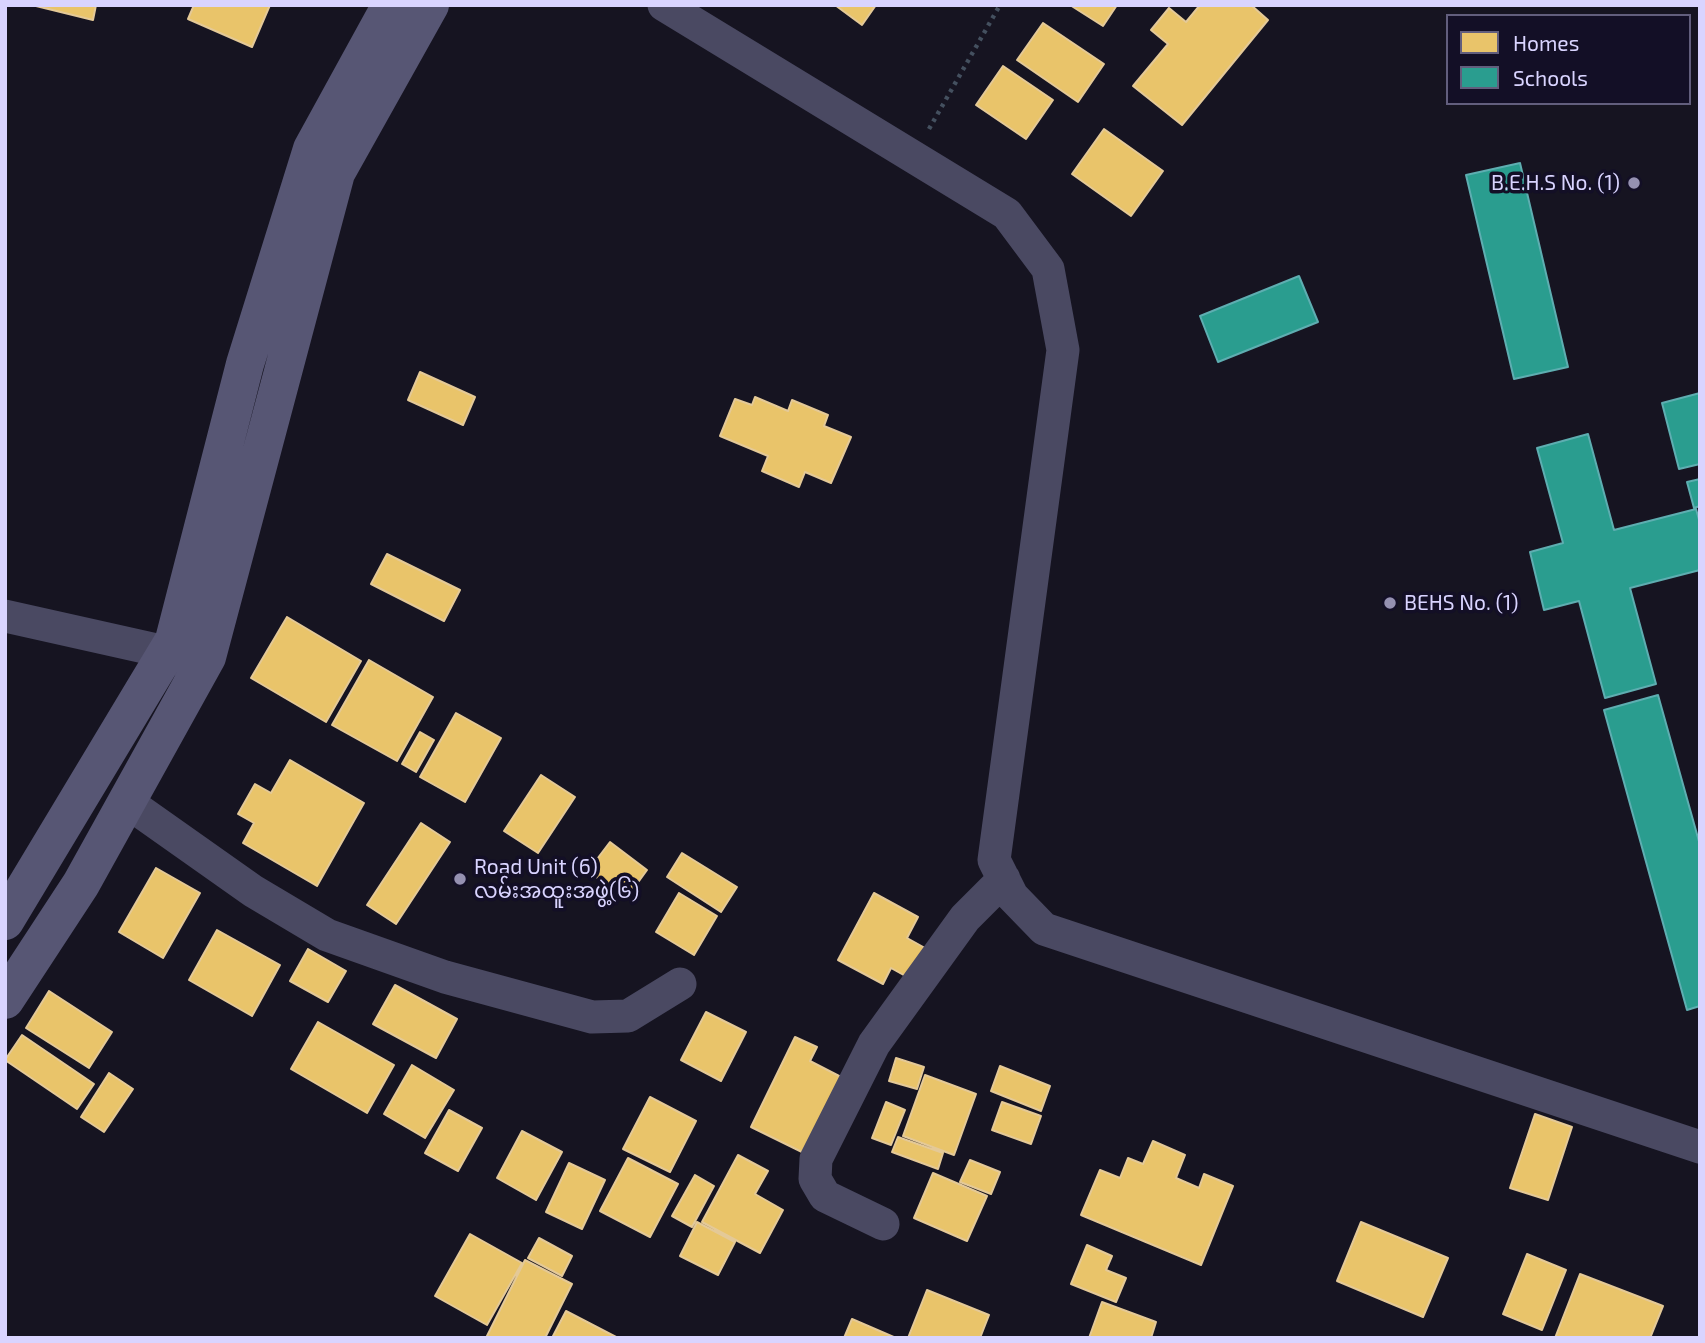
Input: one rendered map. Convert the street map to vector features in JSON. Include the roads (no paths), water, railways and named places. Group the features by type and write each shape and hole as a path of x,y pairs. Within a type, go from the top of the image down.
{"main road":[{"path":"5,921 174,640 245,364 312,149 391,5"},
{"path":"5,1000 81,884 207,657 336,173 430,5"}],"street":[{"path":"664,5 1007,214 1048,269 1063,350 995,860 1012,896 1044,929 1700,1147"},
{"path":"5,616 166,652 200,671"},
{"path":"127,802 253,891 327,935 445,977 592,1017 628,1016 680,984"},
{"path":"883,1224 825,1196 815,1179 816,1159 874,1044 965,918 1004,879"}],"place":[{"name":"B.E.H.S No. (1)","path":"1634,183"},
{"name":"BEHS No. (1)","path":"1390,603"},
{"name":"Road Unit (6) လမ်းအထူးအဖွဲ့(၆)","path":"460,879"}]}
